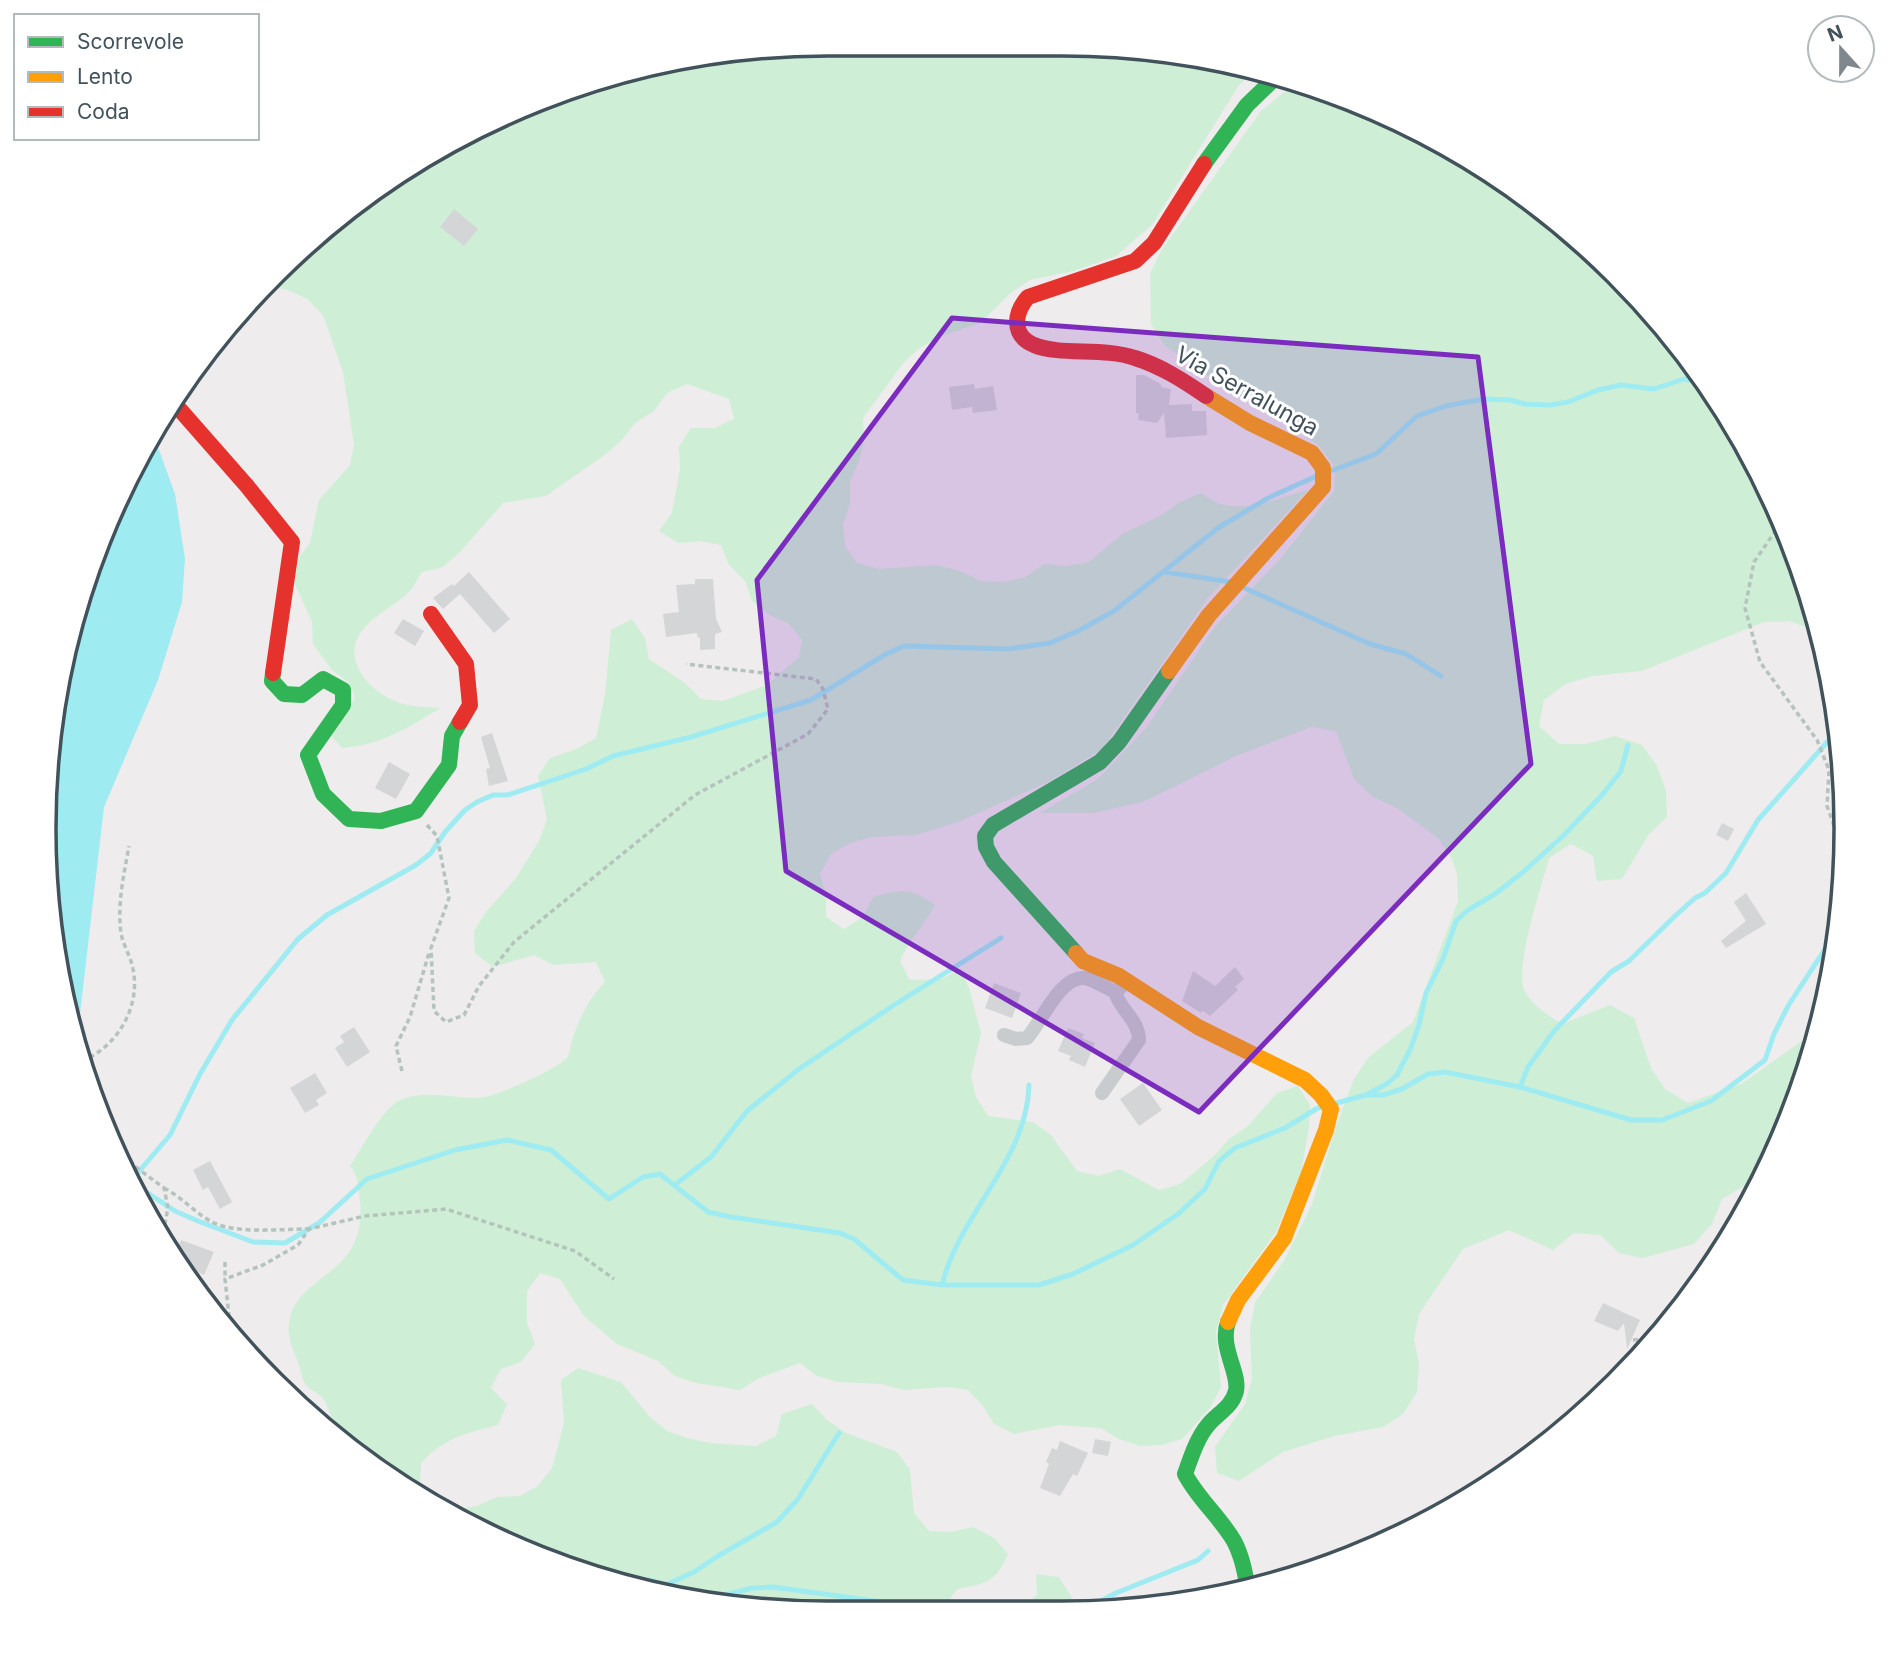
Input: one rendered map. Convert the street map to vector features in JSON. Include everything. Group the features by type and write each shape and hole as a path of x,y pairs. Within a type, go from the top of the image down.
{"street":[{"name":"Via Serralunga","path":"1246,1578 1241,1556 1230,1536 1194,1493 1185,1474 1195,1447 1207,1426 1232,1402 1237,1388 1226,1348 1226,1326 1238,1300 1284,1238 1326,1130 1331,1109 1305,1080 1198,1027 1130,982 1083,961 994,862 986,847 985,836 993,825 1016,810 1100,762 1119,742 1209,615 1323,487 1325,470 1315,455 1249,423 1195,387 1148,362 1117,353 1035,346 1023,338 1015,323 1018,307 1028,297 1054,286 1135,261 1154,243 1247,104 1268,84"},
{"path":"180,409 292,542 272,681 284,694 302,695 323,679 343,690 343,705 308,755 323,794 348,819 381,821 416,811 449,765 452,736 470,705 466,664 430,614"},
{"path":"1004,1035 1016,1039 1027,1038 1048,1006 1070,982 1084,978 1115,992 1118,1002 1139,1031 1139,1040 1102,1093"},
{"path":"1115,992 1130,982"}],"path":[{"path":"1775,532 1754,562 1745,608 1760,662 1816,740 1829,770 1827,806 1834,825"},
{"path":"431,948 434,1011 446,1022 464,1015 479,986 514,942 695,795 808,734 828,709 823,689 816,679 686,664"},
{"path":"402,1071 396,1046 410,1017 449,898 437,836 416,811"},
{"path":"91,1058 114,1038 133,1008 134,970 121,934 121,894 129,846"},
{"path":"133,1164 213,1223 237,1229 309,1230 365,1216 446,1209 575,1251 614,1279"},
{"path":"164,1188 168,1208 165,1224"},
{"path":"225,1279 263,1265 298,1245 309,1230"},
{"path":"225,1262 229,1315"},
{"path":"1633,1340 1641,1339"}],"highlighted area":[{"path":"952,318 1478,357 1531,764 1199,1112 786,871 757,580"}],"green space":[{"path":"828,56 1062,56 1162,63 1246,79 1239,85 1152,225 1116,256 1074,271 1030,280 1012,292 980,323 939,337 904,362 863,418 864,441 850,481 850,504 843,524 845,546 857,563 879,569 937,565 960,571 981,581 1004,582 1026,577 1044,564 1066,566 1089,562 1122,534 1201,493 1220,504 1242,506 1264,503 1308,490 1208,598 1102,749 1050,781 958,822 916,835 871,837 850,843 831,854 820,874 826,895 826,917 844,929 863,917 873,897 906,892 919,895 935,905 900,961 910,980 941,979 961,969 981,1033 971,1076 976,1097 988,1116 1033,1122 1051,1135 1077,1171 1099,1176 1120,1169 1159,1190 1180,1184 1214,1156 1229,1139 1248,1126 1277,1093 1298,1086 1310,1105 1301,1172 1276,1232 1223,1305 1216,1332 1221,1387 1210,1408 1182,1439 1161,1445 1140,1446 1119,1439 1101,1428 1059,1425 1014,1434 994,1424 983,1406 968,1390 947,1387 903,1390 882,1384 838,1382 817,1376 800,1363 759,1378 740,1390 696,1383 675,1376 658,1361 617,1344 584,1316 560,1279 540,1273 527,1291 527,1323 535,1344 521,1362 501,1369 491,1388 507,1404 498,1425 456,1438 439,1447 421,1463 420,1484 331,1419 323,1398 305,1383 291,1345 289,1324 294,1307 303,1294 342,1260 353,1246 359,1226 360,1201 357,1178 350,1166 376,1125 394,1104 403,1099 424,1095 487,1097 561,1063 567,1058 582,1014 605,982 596,962 553,965 534,955 493,967 475,953 474,931 486,912 516,878 539,841 547,819 538,776 550,758 576,749 596,738 605,695 611,630 632,619 645,638 649,659 685,683 701,699 723,701 767,685 799,657 802,640 788,623 769,615 752,601 745,581 729,565 721,545 700,541 678,543 659,531 672,513 680,469 679,447 691,428 714,428 734,419 729,399 687,384 667,393 654,411 635,423 622,440 606,454 546,496 503,503 460,552 443,567 422,572 411,590 366,626 356,643 354,653 356,664 368,683 397,702 440,708 382,739 342,748 328,732 345,717 355,697 349,683 332,670 313,644 312,622 294,582 297,560 310,543 319,500 350,465 354,445 343,372 323,315 307,299 277,288 319,248 399,186 442,159 533,115 580,97 678,71 778,58"},
{"path":"1287,90 1310,97 1403,136 1448,159 1491,186 1571,248 1608,282 1674,358 1731,442 1775,533 1808,628 1789,621 1764,622 1642,671 1592,676 1566,684 1544,700 1539,726 1559,744 1586,744 1615,736 1642,745 1657,766 1666,791 1667,817 1649,834 1622,879 1597,881 1593,856 1571,844 1549,858 1525,947 1522,981 1525,992 1537,1006 1562,1024 1610,1005 1634,1018 1651,1068 1665,1089 1688,1103 1741,1084 1805,1039 1775,1124 1746,1185 1722,1199 1712,1224 1694,1244 1643,1258 1619,1253 1600,1235 1574,1233 1553,1250 1509,1230 1463,1249 1419,1314 1414,1339 1419,1364 1417,1392 1403,1414 1383,1427 1334,1436 1283,1452 1239,1481 1217,1473 1215,1447 1245,1404 1252,1379 1250,1329 1255,1303 1285,1259 1312,1204 1354,1079 1369,1057 1413,1022 1458,901 1457,874 1452,859 1439,839 1397,808 1373,797 1354,779 1336,731 1311,727 1236,756 1143,802 1093,813 1040,813 1098,779 1147,727 1214,628 1281,558 1334,491 1335,467 1319,446 1285,422 1225,388 1165,346 1151,324 1150,274 1161,251 1261,111"},
{"path":"578,1368 621,1382 650,1417 667,1431 710,1443 756,1446 776,1436 782,1414 812,1404 827,1420 846,1433 897,1452 910,1470 914,1513 929,1531 951,1532 973,1527 994,1538 1008,1554 999,1571 989,1580 957,1589 949,1601 828,1601 728,1594 678,1586 580,1560 533,1542 463,1509 477,1506 497,1497 520,1496 538,1486 552,1468 564,1423 561,1380"},
{"path":"1036,1574 1059,1577 1074,1601 1029,1601 1037,1595"}],"water":[{"path":"157,445 175,494 185,559 182,602 158,680 104,807 80,1017 63,929 58,879 56,828 63,728 82,629 97,580 115,533"}],"building":[{"path":"454,209 478,229 464,246 440,227"},
{"path":"1136,375 1144,375 1161,384 1161,387 1171,389 1169,405 1192,404 1192,411 1206,411 1207,435 1166,438 1164,413 1157,423 1138,420"},
{"path":"974,384 975,389 993,386 997,410 973,413 972,407 952,410 949,387"},
{"path":"469,572 510,619 494,633 460,594 443,609 433,598 452,584 454,586"},
{"path":"695,579 713,579 716,619 722,632 715,634 715,649 700,650 700,637 698,638 697,633 666,637 663,614 679,612 676,585 695,584"},
{"path":"403,619 424,631 415,646 394,633"},
{"path":"492,733 508,781 489,786 486,769 490,768 481,737"},
{"path":"389,762 410,774 396,799 375,788"},
{"path":"1722,823 1734,829 1728,841 1716,835"},
{"path":"1746,893 1766,924 1726,948 1721,941 1746,921 1734,902"},
{"path":"1235,967 1244,979 1235,987 1238,990 1210,1016 1182,1001 1193,971 1215,986"},
{"path":"994,983 1021,993 1012,1018 985,1008"},
{"path":"354,1027 370,1052 347,1067 335,1048 344,1042 340,1036"},
{"path":"1068,1028 1084,1034 1082,1038 1095,1043 1085,1067 1069,1060 1071,1056 1058,1051"},
{"path":"315,1073 327,1093 316,1100 319,1105 305,1113 290,1088"},
{"path":"1143,1083 1162,1110 1139,1126 1120,1099"},
{"path":"210,1161 232,1202 220,1209 208,1187 203,1190 193,1170"},
{"path":"181,1240 214,1252 204,1275 196,1271 179,1246"},
{"path":"1603,1303 1640,1320 1627,1349 1624,1323 1618,1331 1594,1321"},
{"path":"1095,1439 1111,1442 1108,1456 1092,1453"},
{"path":"1060,1441 1088,1453 1077,1476 1073,1474 1060,1496 1040,1488 1049,1464 1046,1462 1052,1448 1057,1450"}],"waterway":[{"path":"1328,472 1376,454 1417,416 1446,406 1483,399 1550,405 1621,385 1654,389 1684,379 1690,380"},
{"path":"138,1173 170,1135 200,1074 232,1020 298,939 327,915 416,865 431,853 465,810 477,802 493,795 508,795 586,769 613,756 691,737 811,700 886,654 904,646 1007,649 1050,643 1114,611 1218,528 1268,498 1319,475"},
{"path":"1165,572 1231,582"},
{"path":"1240,586 1370,644 1406,654 1441,676"},
{"path":"1520,1087 1528,1067 1554,1031 1611,972 1629,961 1675,916 1726,873 1758,820 1828,741"},
{"path":"1368,1094 1397,1075 1410,1050 1426,993 1443,959 1456,921 1522,873 1563,836 1621,771 1628,745"},
{"path":"676,1184 711,1157 747,1111 799,1069 1001,938"},
{"path":"1333,1104 1366,1095 1383,1095 1402,1089 1428,1074 1445,1072 1520,1087 1631,1120 1662,1120 1711,1101 1765,1060 1788,1006 1823,952"},
{"path":"942,1285 963,1234 1017,1138 1029,1085"},
{"path":"148,1193 175,1211 253,1242 285,1243 319,1223 367,1179 455,1150 507,1140 551,1150 609,1199 643,1177 660,1174 708,1212 840,1233 854,1239 903,1280 942,1285 1039,1285 1073,1274 1133,1245 1178,1214 1205,1189 1219,1161 1235,1148 1285,1128 1324,1106"},
{"path":"668,1584 694,1572 777,1522 798,1499 839,1433"},
{"path":"1104,1599 1198,1560 1208,1551"},
{"path":"729,1594 752,1588 773,1587 875,1601"}],"traffic: fast":[{"path":"1204,164 1247,105 1268,84"},
{"path":"1076,953 994,862 986,847 985,836 993,825 1100,762 1119,742 1169,671"},
{"path":"273,673 272,681 284,694 302,695 323,679 343,690 343,705 308,755 323,794 349,819 381,821 416,811 449,765 452,736 460,722"},
{"path":"1228,1322 1226,1341 1236,1391 1228,1406 1208,1425 1201,1436 1185,1474 1234,1541 1246,1578"}],"traffic: slow":[{"path":"1169,671 1209,615 1323,487 1323,468 1312,453 1250,423 1206,396"},
{"path":"1076,953 1083,961 1119,976 1198,1027 1305,1080 1331,1109 1326,1130 1284,1238 1238,1300 1228,1322"}],"traffic: jam":[{"path":"1204,164 1154,243 1135,261 1028,297 1020,310 1017,323 1021,336 1034,345 1135,358 1181,379 1206,396"},
{"path":"180,409 292,542 273,673"},
{"path":"431,614 466,664 470,705 460,722"}]}
